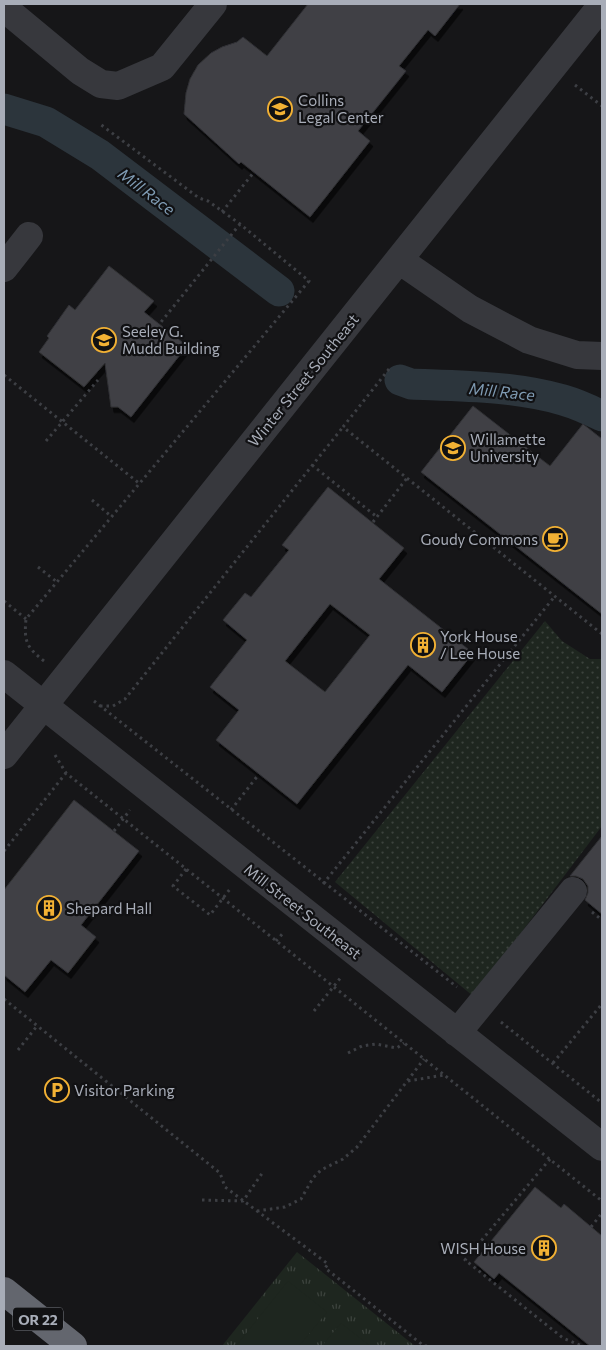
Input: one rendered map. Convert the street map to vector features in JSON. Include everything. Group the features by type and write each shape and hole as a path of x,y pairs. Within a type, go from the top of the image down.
{"highway":[{"name":"OR 22","path":"4,1291 73,1346"}],"street":[{"name":"Winter Street Southeast","path":"4,755 602,5"},
{"path":"4,8 80,71 101,84 118,86 162,67 200,8"},
{"path":"4,268 29,236"},
{"path":"399,260 470,309 529,340 578,355 602,356"},
{"name":"Mill Street Southeast","path":"4,674 602,1147"},
{"path":"456,1033 573,891"}],"path":[{"path":"552,67 602,106"},
{"path":"48,663 30,650 25,635 26,619 309,281 240,224 199,198 100,124"},
{"path":"222,212 254,172"},
{"path":"154,332 240,224"},
{"path":"100,706 112,706 125,699 389,369"},
{"path":"4,375 140,484"},
{"path":"46,441 98,380"},
{"path":"343,427 602,634"},
{"path":"312,465 377,516"},
{"path":"373,522 407,478"},
{"path":"92,500 112,517"},
{"path":"38,567 57,582"},
{"path":"320,888 555,596"},
{"path":"4,601 26,619"},
{"path":"94,701 602,1102"},
{"path":"55,755 66,773 602,1201"},
{"path":"4,851 66,773"},
{"path":"231,810 259,774"},
{"path":"186,869 173,886 210,915 248,867"},
{"path":"314,1011 359,955"},
{"path":"4,999 220,1173 225,1187 328,1264 325,1268 424,1346 430,1346"},
{"path":"553,1064 602,1004"},
{"path":"18,1050 37,1026"},
{"path":"348,1053 362,1046 376,1044 397,1048 404,1043"},
{"path":"256,1211 285,1207 301,1199 313,1178 321,1170 343,1159 357,1147 424,1059"},
{"path":"408,1081 445,1075"},
{"path":"550,1159 466,1260 563,1338 582,1346"},
{"path":"243,1201 262,1171"},
{"path":"202,1200 243,1201"},
{"path":"591,1227 602,1213"}],"green space":[{"path":"545,621 562,641 590,659 602,659 602,826 473,996 335,882"},
{"path":"297,1252 415,1346 222,1346"},
{"path":"288,1281 327,1312 299,1346 236,1346"},
{"path":"341,1323 370,1346 322,1346"}],"building":[{"name":"Collins Legal Center","path":"308,4 460,4 435,36 428,30 399,66 406,71 358,131 370,141 310,217 241,162 239,164 184,114 186,93 190,79 198,65 211,53 237,42 243,37 267,56"},
{"name":"Seeley G. Mudd Building","path":"109,266 154,301 144,312 187,346 131,417 118,407 111,407 105,363 84,387 39,352 49,338 47,336 69,305 75,310"},
{"name":"Goudy Commons","path":"473,406 550,466 583,424 602,439 602,614 421,472"},
{"name":"York House / Lee House","path":"328,487 404,548 379,579 473,653 442,692 408,665 297,804 216,740 239,710 210,687 247,640 223,620 245,593 251,597 289,550 282,545","holes":["330,604 370,635 325,692 285,661"]},
{"name":"Shepard Hall","path":"74,800 139,851 81,925 96,937 68,973 51,960 25,992 4,975 4,890"},
{"path":"602,836 602,914 585,900 588,886 583,879 570,876"},
{"name":"WISH House","path":"535,1187 561,1208 564,1204 602,1236 602,1346 590,1346 499,1273 494,1279 474,1262"}],"waterway":[{"name":"Mill Race","path":"4,109 46,122 100,155 279,291"},
{"name":"Mill Race","path":"400,380 411,384 507,389 544,395 583,407 602,416"}],"place":[{"name":"Collins Legal Center","path":"280,109"},
{"name":"Seeley G. Mudd Building","path":"104,340"},
{"name":"Willamette University","path":"453,448"},
{"name":"Goudy Commons","path":"555,539"},
{"name":"York House / Lee House","path":"423,645"},
{"name":"Shepard Hall","path":"49,908"},
{"name":"Visitor Parking","path":"57,1090"},
{"name":"WISH House","path":"544,1248"}]}
